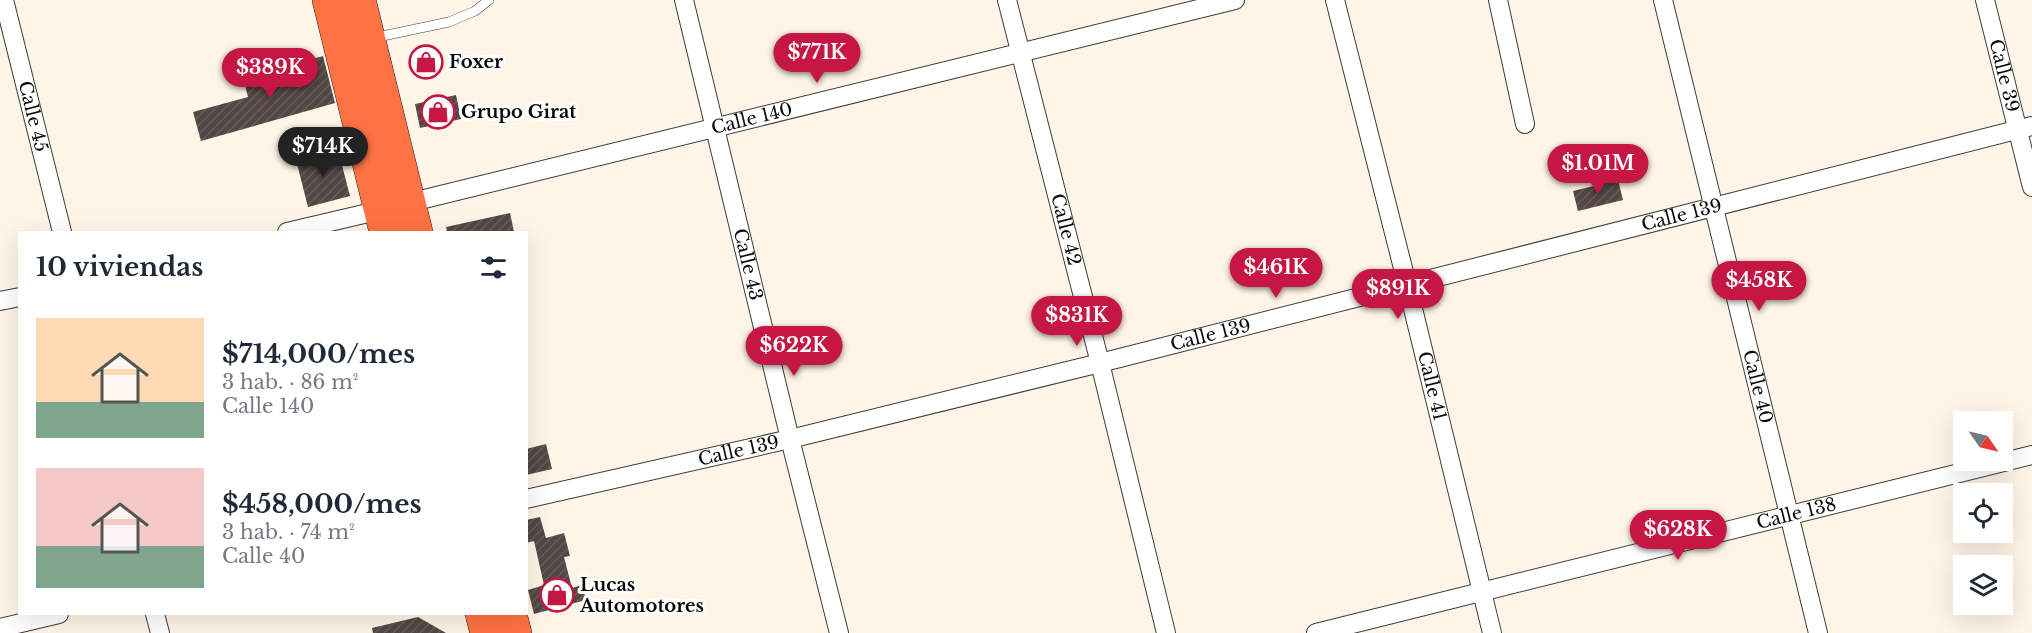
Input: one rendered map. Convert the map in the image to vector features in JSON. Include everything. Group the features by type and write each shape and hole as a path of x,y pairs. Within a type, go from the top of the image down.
{"highway":[{"path":"329,0 398,220"},
{"path":"359,0 369,39 398,220"},
{"path":"482,615 487,633"},
{"path":"510,615 515,633"}],"street":[{"name":"Calle 45","path":"4,0 62,231"},
{"name":"Calle 43","path":"684,0 839,633"},
{"name":"Calle 42","path":"1007,0 1166,633"},
{"name":"Calle 140","path":"296,231 398,220 717,128 1235,0"},
{"name":"Calle 41","path":"1335,0 1492,633"},
{"path":"1498,0 1525,124"},
{"name":"Calle 40","path":"1663,0 1818,633"},
{"name":"Calle 39","path":"1985,0 2025,128 2032,187"},
{"name":"Calle 139","path":"528,499 790,439 1100,363 2025,128"},
{"path":"0,301 18,297"},
{"name":"Calle 138","path":"1316,633 2032,455"},
{"path":"0,628 55,615"},
{"path":"155,615 160,633"}],"lane":[{"path":"369,39 449,22 475,11 489,0"}],"building":[{"name":"Foxer","path":"438,50 442,67 414,74 410,57"},
{"path":"323,56 335,103 201,141 193,112 248,97 243,78"},
{"name":"Grupo Girat","path":"456,95 461,119 420,128 415,104"},
{"path":"338,150 350,196 308,207 296,160"},
{"path":"1618,180 1623,200 1578,211 1573,191"},
{"path":"510,213 514,231 447,231 446,227"},
{"path":"546,444 552,469 528,475 528,448"},
{"path":"540,517 546,538 564,533 570,556 564,557 572,588 582,585 586,600 534,614 528,590 544,585 534,541 528,542 528,520"},
{"path":"418,617 446,633 373,633 372,628"}],"place":[{"name":"Foxer","path":"426,62"},
{"name":"Grupo Girat","path":"438,112"},
{"name":"Lucas Automotores","path":"557,595"}]}
